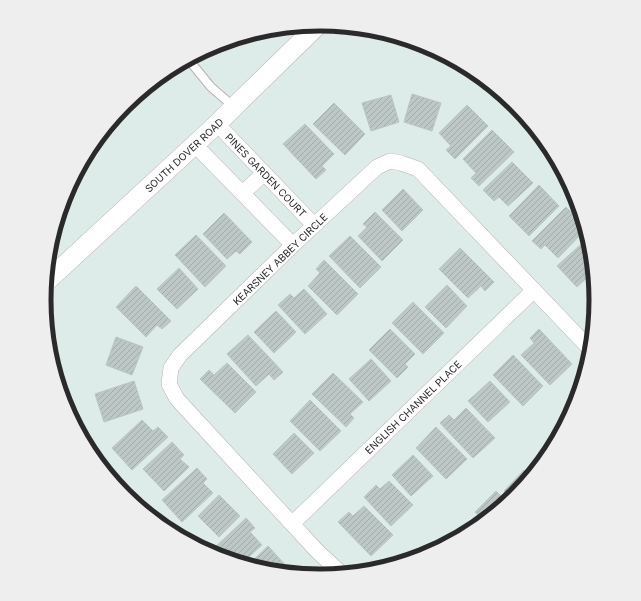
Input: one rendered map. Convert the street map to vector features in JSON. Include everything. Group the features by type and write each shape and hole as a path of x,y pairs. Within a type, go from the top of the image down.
{"street":[{"name":"SOUTH DOVER ROAD","path":"52,276 196,145 311,32"},
{"name":"PINES GARDEN COURT","path":"218,124 314,225"},
{"path":"196,145 293,245"},
{"name":"KEARSNEY ABBEY CIRCLE","path":"337,569 317,551 177,400 169,384 172,368 180,355 293,245 377,167 390,161 418,169 586,345"},
{"path":"243,193 264,173"},
{"name":"ENGLISH CHANNEL PLACE","path":"292,524 534,290"}],"lane":[{"path":"192,64 211,87 234,107"}],"building":[{"path":"412,94 441,103 432,131 404,122"},
{"path":"391,95 399,122 371,131 362,103"},
{"path":"334,103 365,134 345,155 313,124"},
{"path":"467,105 488,126 455,159 446,150 451,146 439,133"},
{"path":"305,124 334,154 322,166 326,170 316,179 283,144"},
{"path":"492,130 514,152 479,186 471,178 476,173 463,159"},
{"path":"512,162 533,183 508,206 499,197 494,201 483,190"},
{"path":"539,185 559,206 529,236 509,216"},
{"path":"403,189 423,210 402,231 382,210"},
{"path":"566,207 577,218 582,234 558,258 545,245 541,249 532,241"},
{"path":"375,212 403,240 382,261 358,236 367,227 363,224"},
{"path":"224,213 252,242 240,254 236,251 227,259 203,234"},
{"path":"196,235 226,266 205,287 175,255"},
{"path":"350,236 381,267 360,288 329,256"},
{"path":"584,242 589,276 577,287 557,266"},
{"path":"460,248 494,282 485,291 481,286 468,298 439,269"},
{"path":"324,260 358,294 337,315 308,286 320,273 316,269"},
{"path":"179,268 198,289 177,309 157,289"},
{"path":"447,285 467,306 446,328 425,307"},
{"path":"136,286 171,321 162,329 157,325 146,337 116,307"},
{"path":"304,289 327,314 305,334 278,305 290,294 294,298"},
{"path":"413,302 444,333 423,354 392,323"},
{"path":"276,311 296,332 274,353 254,332"},
{"path":"390,329 415,354 405,364 408,367 397,378 369,350"},
{"path":"539,329 572,364 550,385 521,355 534,343 530,338"},
{"path":"248,335 283,372 274,380 269,374 256,386 227,354"},
{"path":"116,337 143,347 132,375 106,365"},
{"path":"513,355 543,386 523,406 493,375"},
{"path":"371,359 391,381 369,401 349,379"},
{"path":"227,363 256,392 235,413 200,379 209,370 214,375"},
{"path":"333,373 363,402 350,414 354,418 346,427 312,394"},
{"path":"134,381 143,409 104,422 95,394"},
{"path":"490,381 510,402 488,422 468,401"},
{"path":"310,400 341,431 320,451 290,421"},
{"path":"466,408 495,438 473,458 440,423 449,415 454,420"},
{"path":"142,420 153,431 158,427 168,437 132,470 112,448"},
{"path":"436,427 467,459 446,479 416,448"},
{"path":"294,433 314,453 292,474 273,454"},
{"path":"172,442 184,455 180,459 189,467 164,491 143,469"},
{"path":"413,455 433,476 411,496 392,475"},
{"path":"197,468 207,479 203,483 213,493 182,522 162,500"},
{"path":"524,470 527,473 507,494 504,491"},
{"path":"389,481 413,505 391,526 364,497 376,485 380,489"},
{"path":"496,491 503,498 480,517 475,512"},
{"path":"219,495 240,516 219,537 198,516"},
{"path":"364,506 393,535 371,556 338,522 349,512 353,516"},
{"path":"246,518 255,528 250,532 262,545 246,560 214,548"},
{"path":"268,546 288,568 268,565 252,561"}]}
